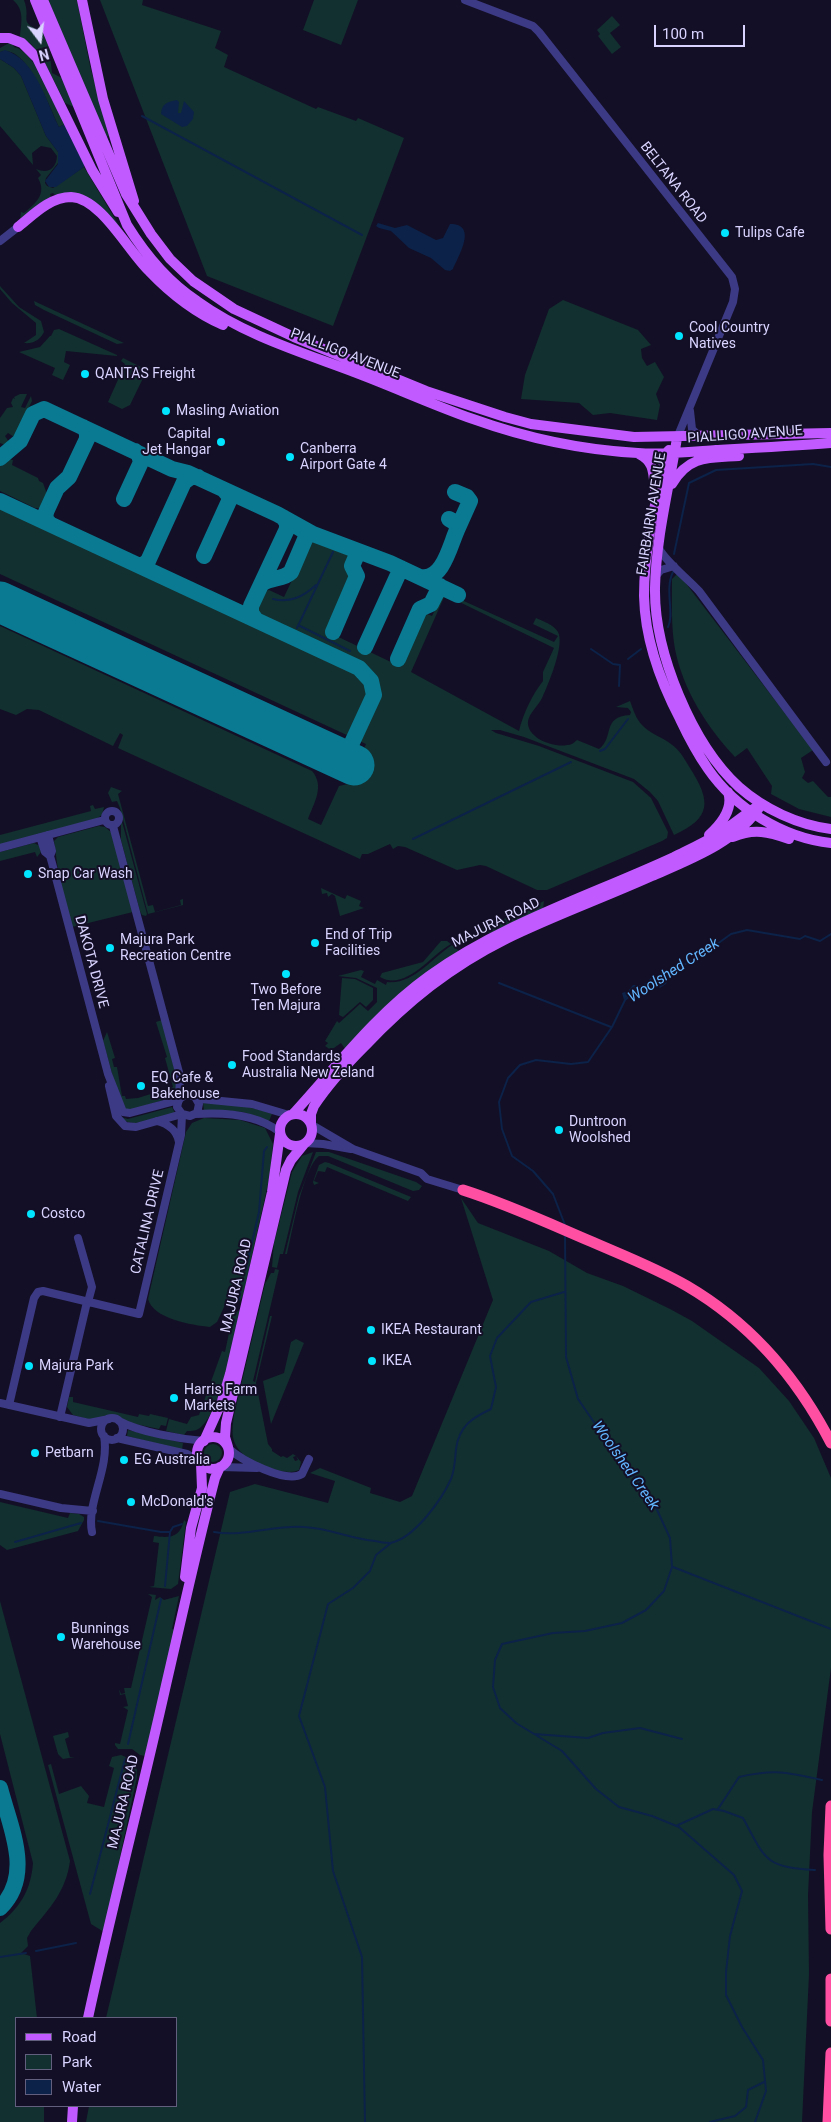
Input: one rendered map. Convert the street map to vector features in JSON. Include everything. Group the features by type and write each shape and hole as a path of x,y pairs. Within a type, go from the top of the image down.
{"highway":[{"path":"463,1190 512,1207 583,1238 673,1278 701,1295 734,1318 789,1376 817,1417 831,1444"},
{"path":"831,1806 828,1855 831,1929"},
{"path":"831,1979 831,2021"},
{"path":"828,2122 831,2053"}],"main road":[{"name":"PIALLIGO AVENUE","path":"35,0 127,225 154,262 184,291 222,318 255,335 497,427 559,443 638,453 670,453 829,443"},
{"name":"PIALLIGO AVENUE","path":"43,0 126,194 160,246 193,281 224,304 294,337 426,391 505,417 588,433 634,437 677,438 831,433"},
{"path":"82,0 103,99 138,211"},
{"path":"0,38 22,43 37,58 92,170 108,199 127,225"},
{"path":"18,227 46,206 58,200 73,197 84,200 99,210 142,264 169,290 216,322 255,335"},
{"name":"FAIRBAIRN AVENUE","path":"677,438 656,496 645,579 649,640 663,684 697,752 708,770 728,792 752,813 797,835 831,844"},
{"path":"668,489 686,466 698,460 777,453 829,443"},
{"path":"638,453 652,464 656,496"},
{"name":"FAIRBAIRN AVENUE","path":"670,453 668,489 658,546 655,577 658,624 665,656 676,688 721,768 739,786 762,804 800,822 831,829"},
{"path":"701,848 723,820 729,805 728,792"},
{"name":"MAJURA ROAD","path":"312,1124 311,1112 315,1104 352,1060 411,1000 447,973 507,939 701,848 749,822 752,813 762,804"},
{"path":"701,848 735,836 760,831 773,833 810,846 831,849"},
{"name":"MAJURA ROAD","path":"291,1114 388,1010 445,965 474,947 516,926 701,848"},
{"path":"291,1114 304,1115 312,1124 312,1136 304,1144 290,1145 280,1133 282,1122 291,1114"},
{"name":"MAJURA ROAD","path":"204,1441 222,1402 230,1374 271,1200 280,1133"},
{"name":"MAJURA ROAD","path":"228,1447 225,1437 226,1423 286,1170 291,1160 304,1144"},
{"path":"217,1438 228,1447 228,1460 221,1467 210,1468 201,1462 198,1452 204,1441 217,1438"},
{"name":"MAJURA ROAD","path":"186,1592 185,1581 190,1533 202,1488 201,1462"},
{"name":"MAJURA ROAD","path":"88,2017 186,1592 215,1478 221,1467"},
{"path":"72,2107 72,2122"}],"street":[{"name":"BELTANA ROAD","path":"465,0 533,26 539,32 732,277 736,289 733,302 677,438"},
{"path":"0,242 18,227"},
{"path":"690,409 692,429 701,437"},
{"path":"658,546 662,555 698,591 826,762"},
{"path":"655,577 661,570 674,566"},
{"path":"0,848 104,820 108,812 116,812 119,820 114,826"},
{"path":"104,820 109,825 114,826"},
{"path":"114,826 180,1076 177,1107 182,1114"},
{"name":"DAKOTA DRIVE","path":"44,836 46,852 50,856 108,1074"},
{"path":"108,1074 123,1111 126,1114 179,1099 187,1094 249,1103 291,1114"},
{"path":"108,1074 114,1108 121,1123 133,1127 182,1114 188,1116 195,1114 247,1117 268,1124 280,1133"},
{"path":"180,1076 199,1104 195,1114"},
{"name":"CATALINA DRIVE","path":"88,1302 140,1314 181,1135 182,1114"},
{"name":"CATALINA DRIVE","path":"181,1135 195,1114"},
{"path":"157,1121 166,1124 174,1130 178,1138 178,1146"},
{"path":"312,1124 353,1149"},
{"path":"304,1144 325,1144 353,1149 422,1173 427,1178 463,1190"},
{"path":"60,1417 92,1287 78,1238"},
{"path":"9,1405 35,1295 43,1291 88,1302"},
{"path":"0,1402 89,1423 108,1419 185,1439 204,1441"},
{"path":"92,1532 91,1522 106,1453 102,1426 108,1419"},
{"path":"106,1453 123,1430 119,1421"},
{"path":"89,1423 109,1439 187,1454 201,1462"},
{"path":"228,1447 240,1457 264,1468 295,1477 304,1472 309,1459"},
{"path":"221,1467 264,1468"},
{"path":"0,1494 61,1508 93,1511"}],"green space":[{"path":"13,0 24,0 27,23 44,33 49,45 52,73 62,78 74,107 65,103 43,59 31,44 20,37 21,12"},
{"path":"48,0 77,0 90,66 109,136 106,137"},
{"path":"100,0 143,0 142,5 221,31 215,48 228,55 224,67 316,109 318,107 356,121 358,118 404,138 333,326 207,276"},
{"path":"314,0 358,0 341,45 303,30"},
{"path":"612,16 620,25 610,33 621,47 612,54 598,36 600,34 597,30"},
{"path":"9,43 30,58 37,68 65,124 59,127 36,79 19,57 10,52 0,52 0,48"},
{"path":"0,59 14,68 21,76 46,136 58,152 58,163 46,178 45,183 47,186 53,188 84,167 121,229 105,212 53,193 50,194 51,197 20,222 21,212 24,213 33,206 41,193 38,178 41,175 36,169 48,171 55,164 57,156 51,148 41,146 32,153 33,165 0,126"},
{"path":"0,286 19,307 41,321 44,332 38,339 30,343 24,343 36,335 36,323 12,303 0,289"},
{"path":"563,300 638,330 651,345 641,349 642,358 647,366 655,362 664,377 656,394 660,405 657,420 610,413 593,415 579,403 521,399 525,375 549,309"},
{"path":"34,301 124,343 117,344 44,310 35,305"},
{"path":"59,329 117,356 66,351 64,362 70,365 63,380 52,375 55,368 19,352 40,347 54,330"},
{"path":"123,358 147,370 130,405 122,409 108,402 125,364 121,361"},
{"path":"20,394 27,394 21,407 25,408 31,396 32,401 14,437 8,433 5,436 9,442 5,445 0,443 0,418 7,408 13,407 11,403 13,398 15,399 14,397"},
{"path":"7,459 13,460 12,465 38,478 43,483 47,494 40,508 35,508 0,491 0,464"},
{"path":"0,506 264,629 267,627 352,666 368,682 370,691 366,708 351,737 0,574"},
{"path":"313,536 353,554 349,562 348,571 353,575 328,632 393,663 401,666 425,613 432,616 444,592 554,642 558,636 533,624 536,618 554,627 560,638 558,655 545,692 529,718 531,732 536,737 555,745 570,745 577,740 599,749 607,739 615,719 630,715 631,712 628,708 616,707 630,701 636,717 642,725 674,746 684,758 702,790 704,808 701,815 686,829 674,835 658,801 634,779 524,737 500,730 491,730 633,782 651,798 668,832 667,838 662,841 547,890 537,890 486,866 480,865 457,870 405,847 398,846 393,849 390,844 368,854 362,854 360,859 118,748 123,735 120,733 113,746 39,710 27,709 16,715 0,709 0,626 312,771 318,783 318,789 308,819 321,825 339,786 348,784 366,744 357,740 374,704 376,686 366,668 269,621 257,611 265,591 269,590 284,597","holes":["445,595 554,648 543,672 543,681 528,705 519,731 411,672"]},
{"path":"678,573 813,750 801,758 805,772 802,778 808,783 813,781 828,797 831,797 831,817 799,809 771,794 772,786 747,748 735,757 706,720 690,693 675,649 672,623 672,579"},
{"path":"111,787 122,791 118,794 148,906 153,905 155,912 181,905 180,900 183,899 183,905 148,914 120,808 117,801 112,802 108,793"},
{"path":"93,805 95,809 104,807 102,815 96,819 0,845 0,835 91,811 90,806"},
{"path":"121,818 146,916 142,915 140,911 121,840"},
{"path":"99,826 105,827 111,832 133,912 72,927 59,877 54,841 58,837"},
{"path":"34,843 40,846 41,852 37,857 35,852 0,861 0,852"},
{"path":"321,888 345,899 347,895 361,901 359,906 364,908 340,916 335,896 332,894 328,897 327,893 322,894"},
{"path":"544,901 543,909 491,933 479,930"},
{"path":"441,941 447,941 451,944 408,976 399,980 389,980 380,977 382,973 423,962"},
{"path":"452,945 459,951 413,985 345,1049 341,1043 331,1050 325,1046 328,1043 325,1041 337,1021 339,1023 360,1004 368,1011 377,1002 377,988 356,978 338,976 361,970 364,971 361,977 375,984 377,980 386,985 387,982 396,982 414,975"},
{"path":"342,978 355,979 373,988 373,1000 366,1007 360,1002 343,1017 339,1015"},
{"path":"162,1020 178,1084 176,1096 132,1110 125,1109 115,1084 103,1041 107,1032 115,1058 112,1059 114,1067 117,1067 122,1096 125,1096 126,1099 138,1098 173,1087 165,1058 167,1057 156,1022"},
{"path":"203,1103 247,1107 272,1114 269,1121 243,1112 204,1110"},
{"path":"172,1107 175,1113 139,1123 125,1121 121,1117 128,1119"},
{"path":"204,1118 240,1120 265,1128 273,1144 270,1175 243,1296 240,1301 225,1305 217,1322 210,1327 184,1323 165,1316 151,1306 148,1299 186,1132 192,1123"},
{"path":"313,1152 298,1192 283,1254 280,1254 277,1268 272,1267 274,1243 292,1172 302,1156"},
{"path":"316,1152 329,1152 416,1182 422,1186 419,1190 413,1191 328,1156 319,1156 313,1163 303,1187 287,1254 285,1254 299,1196"},
{"path":"325,1162 411,1197 408,1201 327,1167 325,1172 318,1171 314,1181 319,1183 314,1185 313,1182 319,1165"},
{"path":"461,1198 478,1223 549,1251 587,1273 623,1286 670,1309 692,1321 759,1368 789,1401 814,1438 831,1478 831,1668 812,1812 808,1895 809,1974 802,2122 86,2122 89,2107 178,2107 178,2017 106,2017 230,1492 255,1484 328,1503 335,1481 310,1473 320,1468 371,1488 370,1493 400,1502 412,1496 493,1300"},
{"path":"275,1269 279,1270 253,1381 255,1382 270,1316 272,1316 256,1383 268,1444 272,1451 281,1457 287,1458 293,1454 296,1456 301,1462 299,1470 293,1472 270,1468 242,1456 243,1454 236,1445 233,1436 234,1415 265,1284"},
{"path":"240,1310 221,1389 208,1418 199,1428 187,1431 184,1435 166,1431 169,1419 187,1424 191,1417 199,1415 222,1351 225,1352 233,1314"},
{"path":"296,1339 304,1343 271,1424 263,1381 284,1373 291,1342"},
{"path":"69,1397 73,1397 73,1402 138,1417 139,1414 149,1416 150,1414 168,1418 166,1426 161,1425 159,1429 126,1422 114,1415 95,1421 73,1415 67,1407"},
{"path":"128,1430 183,1443 182,1450 127,1436"},
{"path":"209,1444 217,1444 222,1449 220,1460 209,1462 204,1457 204,1449"},
{"path":"0,1502 68,1518 70,1513 79,1514 84,1517 84,1520 78,1531 7,1550 0,1545"},
{"path":"184,1520 186,1522 178,1584 171,1589 149,1587 154,1586 159,1543 153,1542 154,1536 174,1536 180,1530"},
{"path":"148,1594 156,1595 155,1600 160,1597 164,1600 179,1596 172,1629 175,1630 145,1756 132,1749 118,1749 115,1743 120,1744 128,1710 123,1707 128,1706 125,1694 120,1695 119,1689 121,1694 125,1693 124,1688 131,1688 152,1597"},
{"path":"0,1601 70,1861 61,1890 51,1907 31,1931 27,1938 28,1946 21,1953 30,1956 37,2017 15,2017 15,2107 44,2107 44,2122 0,2122 0,1923 14,1911 24,1897 30,1881 33,1863 0,1734"},
{"path":"68,1732 69,1737 65,1739 70,1757 75,1757 63,1759 58,1754 53,1736"},
{"path":"121,1755 133,1760 137,1770 137,1777 104,1932 91,1924 48,1765 51,1764 59,1794 81,1786 89,1796 87,1803 104,1807 114,1768 109,1766 112,1757"}],"water":[{"path":"5,50 16,55 25,63 39,82 59,127 65,124 84,164 84,167 56,187 49,187 45,181 58,164 58,152 46,136 21,76 14,68 0,59 0,52"},
{"path":"177,100 179,102 178,113 181,113 184,101 194,112 193,119 187,126 182,127 161,114 166,104"},
{"path":"378,223 395,228 407,225 436,240 443,238 450,224 458,225 463,229 465,235 462,249 453,269 450,271 445,270 431,258 409,248 391,231 376,226"},
{"path":"671,975 666,984 660,988 656,985 656,988 627,997 624,1000 622,993 628,991 633,985 643,985 653,976"}],"waterway":[{"path":"142,116 362,235"},
{"path":"674,554 689,483 716,470 813,464 831,467"},
{"path":"297,628 333,552"},
{"path":"668,627 670,622 669,586 673,572"},
{"path":"273,599 285,600 296,598 316,585"},
{"path":"298,625 350,651"},
{"path":"591,649 613,664 620,665 619,686"},
{"path":"628,659 641,649"},
{"path":"600,751 605,749 628,719"},
{"path":"413,839 571,762"},
{"name":"Woolshed Creek","path":"665,976 731,934 747,930 800,939 805,936 820,941 831,934"},
{"path":"499,983 611,1027"},
{"name":"Woolshed Creek","path":"565,1225 553,1194 533,1171 512,1156 502,1129 499,1102 508,1078 520,1065 536,1060 571,1064 588,1062 612,1027 625,1000 631,995"},
{"path":"246,1268 259,1212 264,1151 267,1147"},
{"name":"Woolshed Creek","path":"565,1235 566,1357 578,1399 611,1447 652,1499 670,1538 672,1567 664,1591 646,1610 622,1623 585,1631 553,1633 502,1644 495,1660 493,1687 500,1708 516,1723 562,1751 596,1789 619,1807 652,1816 679,1827 734,1875 742,1891 730,1936 726,1972 726,1995 742,2027 763,2060 766,2091 755,2122"},
{"path":"239,1299 240,1292"},
{"path":"214,1532 236,1533 304,1527 390,1543 408,1534 426,1517 447,1487 453,1472 456,1449 463,1429 472,1420 491,1409 496,1387 490,1356 497,1338 531,1302 564,1292"},
{"path":"98,1521 161,1532 170,1532 173,1527 182,1524"},
{"path":"15,1542 81,1523"},
{"path":"165,1586 170,1532"},
{"path":"365,2122 362,1957 333,1871 325,1787 299,1716 328,1604 353,1588 370,1571 376,1555 391,1543"},
{"path":"673,1567 831,1629"},
{"path":"128,1744 161,1599"},
{"path":"534,1734 588,1738 603,1733 640,1728 682,1739"},
{"path":"90,1894 125,1759"},
{"path":"718,1809 739,1777 781,1772 822,1780"},
{"path":"676,1826 713,1809 724,1811 743,1818 768,1859 785,1867 815,1870"},
{"path":"36,1951 76,1943"},
{"path":"0,1957 26,1953"},
{"path":"710,2122 735,2116 746,2107 748,2090 764,2082"}],"taxiway":[{"path":"0,458 20,441 33,414 44,409 172,469 188,473 277,514 313,534 390,563 458,595"},
{"path":"49,523 45,519 46,512 57,488 69,477 87,439 87,432 83,427"},
{"path":"124,499 141,462 139,455 135,451"},
{"path":"138,565 143,565 148,561 184,482 191,477 198,477"},
{"path":"204,556 229,501 229,496 224,490"},
{"path":"455,492 467,497 470,501 457,530"},
{"path":"0,501 359,668 371,681 374,695 344,760"},
{"path":"256,620 251,613 251,606 287,529 287,523 283,517"},
{"path":"421,577 429,577 445,561 457,530 456,523 449,519"},
{"path":"262,584 288,575 291,572 306,537 304,531 296,526"},
{"path":"333,632 357,576 352,566 358,552"},
{"path":"365,647 401,568"},
{"path":"398,659 420,609 431,604 440,586"},
{"path":"0,1788 13,1834 18,1866 16,1881 10,1895 0,1908"}],"runway":[{"path":"0,602 354,765"}],"place":[{"name":"Tulips Cafe","path":"725,233"},
{"name":"Cool Country Natives","path":"679,336"},
{"name":"QANTAS Freight","path":"85,374"},
{"name":"Masling Aviation","path":"166,411"},
{"name":"Capital Jet Hangar","path":"221,442"},
{"name":"Canberra Airport Gate 4","path":"290,457"},
{"name":"Snap Car Wash","path":"28,874"},
{"name":"End of Trip Facilities","path":"315,943"},
{"name":"Majura Park Recreation Centre","path":"110,948"},
{"name":"Two Before Ten Majura","path":"286,974"},
{"name":"Food Standards Australia New Zeland","path":"232,1065"},
{"name":"EQ Cafe & Bakehouse","path":"141,1086"},
{"name":"Duntroon Woolshed","path":"559,1130"},
{"name":"Costco","path":"31,1214"},
{"name":"IKEA Restaurant","path":"371,1330"},
{"name":"IKEA","path":"372,1361"},
{"name":"Majura Park","path":"29,1366"},
{"name":"Harris Farm Markets","path":"174,1398"},
{"name":"Petbarn","path":"35,1453"},
{"name":"EG Australia","path":"124,1460"},
{"name":"McDonald's","path":"131,1502"},
{"name":"Bunnings Warehouse","path":"61,1637"}]}
